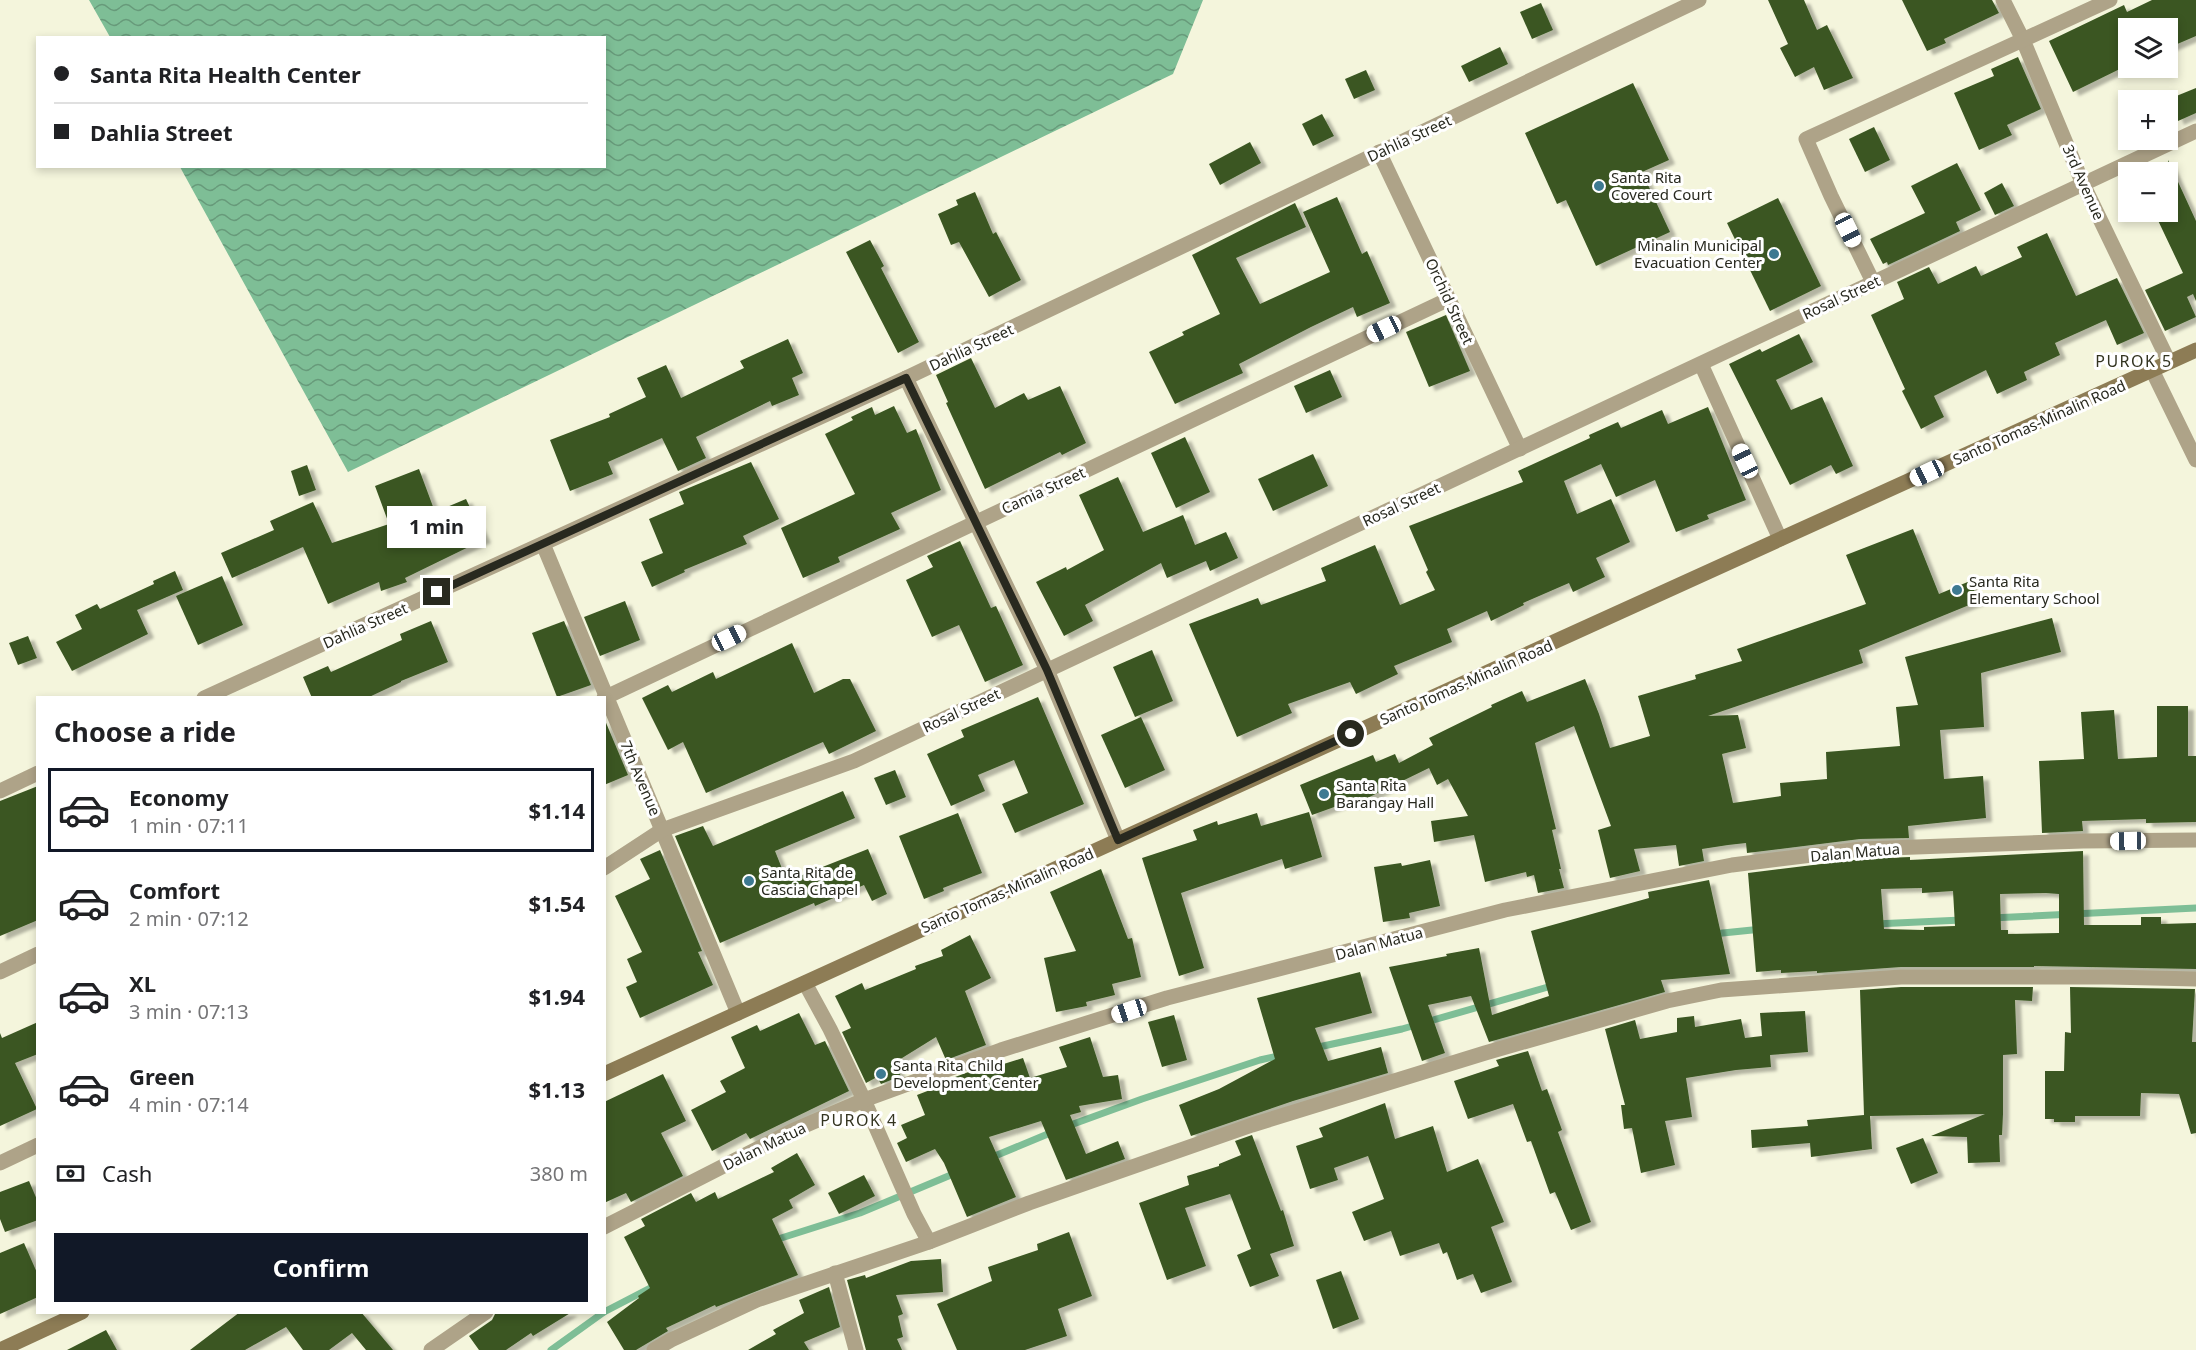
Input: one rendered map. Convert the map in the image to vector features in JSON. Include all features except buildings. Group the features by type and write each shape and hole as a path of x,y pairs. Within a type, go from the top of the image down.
{"main road":[{"name":"Santo Tomas-Minalin Road","path":"606,1073 2196,350"},
{"path":"0,1350 78,1314"}],"street":[{"name":"Dahlia Street","path":"208,696 906,378 1699,0"},
{"name":"3rd Avenue","path":"2003,0 2023,40 2083,184 2169,363"},
{"path":"1873,282 1806,139 2110,0"},
{"name":"Rosal Street","path":"606,867 662,830 854,761 2196,131"},
{"name":"Orchid Street","path":"1379,152 1520,449"},
{"name":"Camia Street","path":"606,697 1449,299"},
{"path":"1701,364 1780,539"},
{"path":"2152,370 2196,460"},
{"path":"906,378 1047,670 1118,840"},
{"name":"7th Avenue","path":"543,544 605,696"},
{"name":"7th Avenue","path":"606,699 738,1013"},
{"path":"0,790 36,774"},
{"name":"Dalan Matua","path":"606,1226 792,1131 864,1100 1001,1050 1167,998 1505,910 1732,865 1861,849 2196,840"},
{"path":"0,972 36,955"},
{"path":"654,1350 757,1300 929,1242 1029,1203 1252,1125 1485,1053 1667,1001 1721,990 1901,977 2196,979"},
{"path":"805,983 864,1100 914,1215 929,1242"},
{"path":"0,1163 36,1146"},
{"path":"835,1273 856,1350"},
{"path":"431,1350 483,1314"}],"water":[{"path":"89,0 1203,0 1173,74 348,472 181,168 606,168 606,36 109,36"}],"waterway":[{"path":"1991,918 2196,908"},
{"path":"1875,924 1962,920"},
{"path":"1713,934 1762,929"},
{"path":"1314,1048 1402,1029 1555,985"},
{"path":"1065,1127 1142,1099 1260,1060 1282,1055"},
{"path":"990,1158 1055,1131"},
{"path":"775,1240 860,1213 958,1172"},
{"path":"606,1311 658,1284"},
{"path":"551,1350 601,1314"}],"place":[{"name":"Santa Rita Covered Court","path":"1599,186"},
{"name":"Minalin Municipal Evacuation Center","path":"1774,254"},
{"name":"Santa Rita Elementary School","path":"1957,590"},
{"name":"Santa Rita Barangay Hall","path":"1324,794"},
{"name":"Santa Rita de Cascia Chapel","path":"749,881"},
{"name":"Santa Rita Child Development Center","path":"881,1074"}],"district":[{"name":"PUROK 5","path":"2134,361"},
{"name":"PUROK 4","path":"859,1120"}],"route":[{"path":"437,592 906,378 1047,670 1118,840 1351,734"}]}
